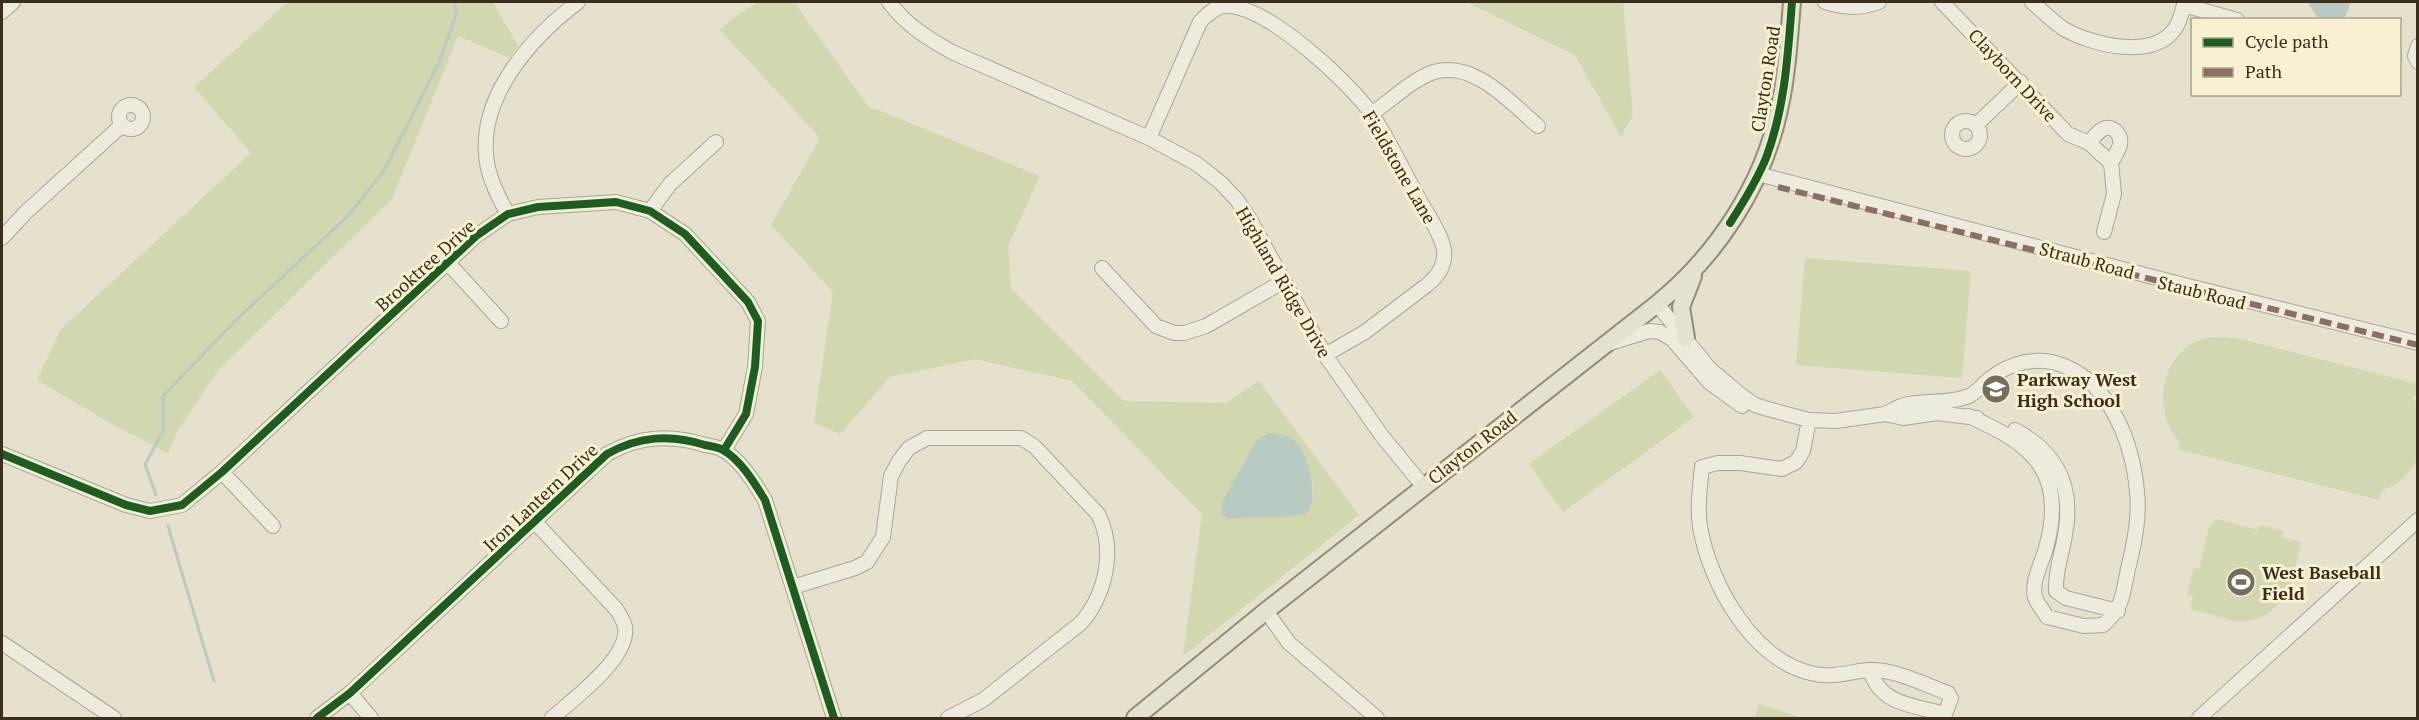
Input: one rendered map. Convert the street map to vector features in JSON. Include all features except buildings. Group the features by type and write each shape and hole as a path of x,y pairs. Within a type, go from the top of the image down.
{"main road":[{"name":"Clayton Road","path":"1135,718 1266,610 1657,304 1697,268 1730,223 1766,158 1779,111 1792,2"},
{"path":"1686,338 1681,307 1697,268"}],"street":[{"path":"2,12 13,2"},
{"path":"508,214 498,198 486,155 488,122 516,64 553,20 578,2"},
{"name":"Highland Ridge Drive","path":"889,2 897,13 921,34 952,52 1149,138 1197,164 1221,183 1237,200 1249,218 1325,355 1382,436 1423,486"},
{"path":"1825,2 1845,8 1855,8 1879,2"},
{"name":"Clayborn Drive","path":"1942,2 2021,82 2068,134 2089,143 2111,163"},
{"path":"2032,2 2064,28 2080,36 2106,44 2136,48 2146,46 2169,35 2176,28 2184,3 2231,18"},
{"name":"Fieldstone Lane","path":"1149,138 1200,22 1214,9 1224,6 1245,10 1275,26 1324,62 1351,88 1371,114 1437,232 1444,249 1444,259 1436,278 1365,332 1325,355"},
{"path":"2418,46 2415,56 2418,62"},
{"path":"1371,114 1428,75 1434,72 1456,71 1491,86 1538,126"},
{"path":"1976,125 2021,82"},
{"path":"2,238 25,213 122,126"},
{"path":"2089,143 2104,128 2110,127 2120,138 2120,144 2111,163 2114,194 2104,232"},
{"path":"650,211 670,184 716,142"},
{"name":"Straub Road","path":"1758,174 2418,344"},
{"name":"Staub Road","path":"1778,187 2418,344"},
{"name":"Brooktree Drive","path":"2,454 126,505 150,511 182,505 222,472 476,236 508,214 538,207 616,202 650,211 685,234 748,302 758,321 756,355 746,414 724,450"},
{"path":"448,263 501,321"},
{"path":"1102,268 1155,326 1174,333 1195,331 1206,326 1284,281"},
{"path":"1657,304 1709,368 1755,405 1809,420 1836,421 1885,414 1902,406 1970,396 1992,376 2013,365 2038,360 2062,365 2082,376 2094,386 2123,431 2138,495 2134,546 2118,611 2103,625 2084,626 2047,617 2035,597 2036,581 2053,519 2049,485 2042,469 2022,444 1968,416"},
{"path":"1605,345 1649,331 1660,332 1672,339 1709,382 1731,399 1745,408 1768,410"},
{"path":"1885,414 1903,418 1937,413 1987,419 2011,428 2037,444 2049,456 2061,475 2065,487 2068,512 2055,575 2056,591 2066,598 2118,611"},
{"path":"1809,420 1803,451 1796,462 1782,469 1740,463 1718,463 1702,467 1699,493 1700,525 1706,551 1725,599 1764,646 1786,664 1816,675 1847,675 1870,670 1891,673 1948,693 1951,698 1947,711 1945,714 1888,697 1879,690 1870,670"},
{"name":"Iron Lantern Drive","path":"317,718 350,693 607,454 626,444 663,437 693,441 724,450 753,479 765,500 834,718"},
{"path":"793,587 855,568 867,562 883,537 891,476 899,460 909,448 927,438 1021,438 1034,446 1101,519 1108,537 1102,585 1090,613 1081,623 983,700 948,718"},
{"path":"222,472 273,526"},
{"path":"2199,718 2418,520"},
{"path":"535,522 617,610 625,627 624,643 615,659 552,718"},
{"path":"1266,610 1289,643 1377,718"},
{"path":"2,643 114,718"},
{"path":"350,693 371,718"}],"green space":[{"path":"288,2 493,2 518,46 510,58 458,36 392,199 217,371 177,432 168,453 117,427 37,380 61,329 251,153 194,87"},
{"path":"759,2 794,2 868,106 1040,176 1008,246 1011,288 1124,401 1226,403 1259,381 1359,515 1183,656 1202,514 1072,381 975,359 890,377 840,434 814,423 833,292 771,225 820,138 720,30 733,18","holes":["1306,461 1314,489 1311,509 1229,519"]},
{"path":"1466,2 1623,2 1633,115 1621,137 1575,55"},
{"path":"1805,258 1971,271 1962,378 1796,365"},
{"path":"2206,338 2241,339 2417,384 2417,397 2412,396 2417,406 2417,460 2414,466 2402,479 2381,491 2379,500 2178,449 2180,442 2165,414 2163,398 2170,368 2179,355 2191,345"},
{"path":"1660,370 1694,417 1563,512 1529,464"},
{"name":"West Baseball Field","path":"2217,519 2258,530 2260,525 2284,531 2282,537 2302,542 2287,597 2266,615 2238,622 2190,609 2193,596 2187,595 2194,568 2199,569 2210,524"},
{"path":"1759,704 1802,718 1754,718"}],"shaded area":[{"path":"2307,2 2351,2 2345,18 2318,18"},
{"path":"1269,433 1288,437 1302,449 1309,468 1313,490 1311,507 1301,515 1229,519 1221,514 1222,502 1257,440"}],"waterway":[{"path":"156,495 145,464 163,432 163,396 237,319 348,216 383,172 438,65 456,15 455,2"},
{"path":"168,526 214,681"}],"marked path":[{"path":"1778,187 2418,345"}],"cycle path":[{"path":"1730,223 1766,158 1778,120 1785,81 1792,2"},
{"path":"2,454 126,505 150,511 182,505 222,472 476,236 508,214 538,207 616,202 650,211 685,234 748,302 758,321 755,367 746,414 724,450"},
{"path":"317,718 350,693 607,454 631,443 667,438 717,447 730,454 742,466 765,500 834,718"}],"place":[{"name":"Parkway West High School","path":"1996,389"},
{"name":"West Baseball Field","path":"2241,582"}]}
